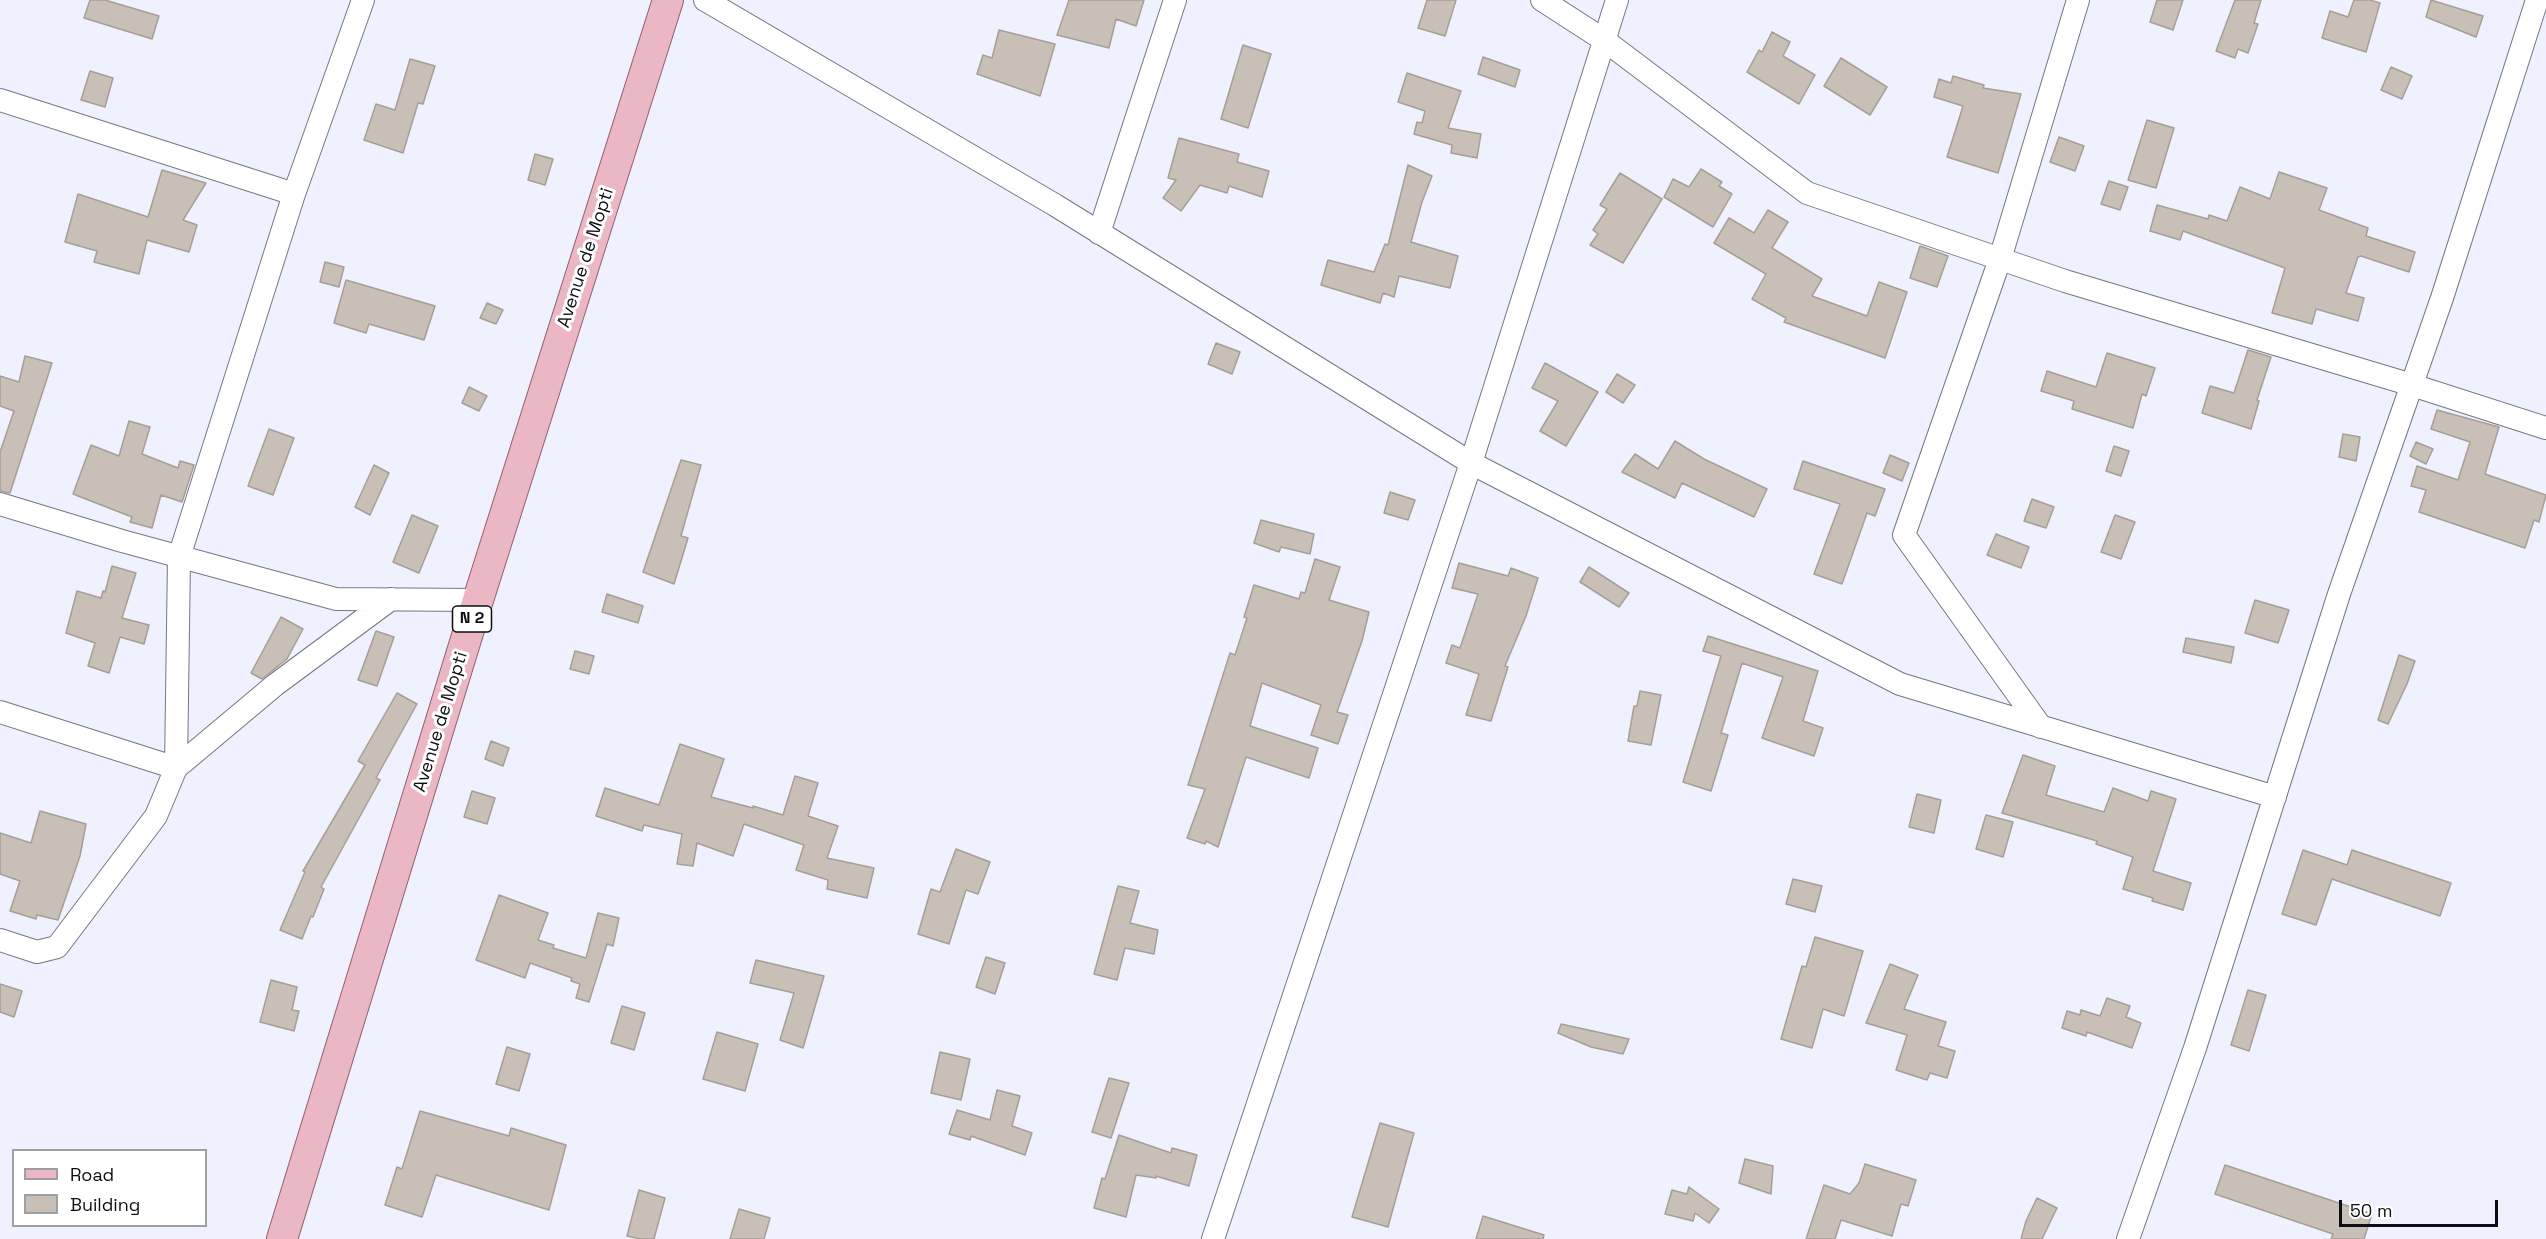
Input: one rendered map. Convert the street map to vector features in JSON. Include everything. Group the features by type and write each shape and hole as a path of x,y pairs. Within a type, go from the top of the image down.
{"main road":[{"name":"Avenue de Mopti","path":"282,1239 478,600 668,0"}],"street":[{"path":"0,940 37,952 57,947 156,816 176,768 180,556 294,194 363,0"},
{"path":"705,0 1099,233 1471,463 1900,684 2275,797"},
{"path":"1099,233 1175,0"},
{"path":"1542,0 1604,40 1807,194 2065,281 2412,385 2546,428"},
{"path":"1214,1239 1471,463 1617,0"},
{"path":"2041,727 1904,535 2000,259 2078,0"},
{"path":"2128,1239 2195,1048 2339,594 2442,298 2539,0 2546,2"},
{"path":"0,100 294,194"},
{"path":"0,504 336,599 478,600"},
{"path":"176,768 275,685 391,599"},
{"path":"0,712 176,768"}],"building":[{"path":"90,0 105,0 159,16 152,39 84,18"},
{"path":"1069,0 1144,0 1136,26 1116,19 1109,48 1057,35"},
{"path":"1427,0 1456,0 1445,36 1418,28"},
{"path":"2157,0 2183,0 2173,30 2150,22"},
{"path":"2235,0 2261,0 2254,23 2258,24 2248,53 2238,49 2235,58 2216,51"},
{"path":"2354,0 2370,0 2380,3 2366,52 2322,38 2330,11 2348,17"},
{"path":"2431,0 2483,16 2476,37 2426,17"},
{"path":"999,30 1055,44 1040,96 977,74 983,55 992,58"},
{"path":"1772,32 1790,42 1783,56 1815,75 1799,104 1747,72 1759,50 1762,52"},
{"path":"1243,45 1271,54 1248,128 1221,119"},
{"path":"1483,57 1520,70 1515,87 1478,74"},
{"path":"1841,58 1887,87 1870,115 1824,86"},
{"path":"410,59 435,66 423,104 418,103 403,153 364,140 376,104 395,110"},
{"path":"2391,67 2412,76 2402,99 2381,90"},
{"path":"90,71 113,78 105,107 81,100"},
{"path":"1407,73 1461,91 1448,128 1481,134 1477,158 1451,153 1452,145 1414,134 1417,122 1422,123 1425,111 1398,102"},
{"path":"1953,76 1984,85 1983,88 2021,94 1998,173 1947,157 1963,106 1934,97 1939,79 1951,83"},
{"path":"2147,120 2174,128 2156,188 2128,180"},
{"path":"2059,137 2084,146 2075,171 2050,162"},
{"path":"1179,138 1239,154 1237,162 1269,171 1262,197 1229,186 1227,193 1200,185 1181,211 1163,198 1176,180 1168,178"},
{"path":"535,154 553,159 545,185 528,180"},
{"path":"1408,165 1432,176 1411,242 1458,256 1450,288 1399,276 1394,297 1383,293 1380,303 1321,285 1328,260 1374,272 1385,244 1388,245"},
{"path":"1701,169 1722,182 1719,186 1732,194 1713,227 1664,197 1673,179 1689,187"},
{"path":"162,170 206,183 183,220 197,225 189,252 147,240 139,274 94,262 97,251 65,242 78,194 148,217"},
{"path":"2279,172 2327,188 2319,210 2368,228 2366,236 2415,252 2409,272 2361,256 2358,257 2346,293 2364,298 2358,321 2316,309 2312,324 2272,313 2285,268 2183,231 2180,240 2150,231 2157,205 2208,219 2209,215 2227,221 2240,187 2270,199"},
{"path":"1620,173 1662,199 1623,263 1590,245 1598,234 1593,230 1607,209 1600,205"},
{"path":"2109,181 2128,187 2120,210 2101,204"},
{"path":"1768,210 1788,222 1772,248 1822,279 1812,296 1867,316 1879,282 1907,292 1885,358 1784,322 1786,318 1752,299 1766,274 1714,243 1729,218 1754,233"},
{"path":"1920,246 1948,256 1937,287 1910,278"},
{"path":"325,262 344,267 339,287 320,282"},
{"path":"346,280 435,306 424,340 369,324 366,333 334,323"},
{"path":"487,303 503,310 496,324 480,318"},
{"path":"1216,343 1240,352 1232,374 1208,364"},
{"path":"2248,350 2271,357 2257,400 2259,401 2251,429 2202,413 2210,386 2234,393"},
{"path":"2107,353 2155,368 2146,396 2142,394 2133,428 2072,409 2074,401 2041,391 2047,371 2096,387"},
{"path":"25,356 52,363 10,493 0,491 0,452 14,411 0,406 0,376 19,382"},
{"path":"1545,363 1598,392 1566,446 1540,431 1558,401 1532,388"},
{"path":"1617,374 1635,385 1623,403 1606,392"},
{"path":"469,387 487,396 479,411 462,403"},
{"path":"2437,410 2499,427 2485,474 2546,495 2539,522 2534,520 2525,548 2419,512 2426,490 2411,486 2417,466 2458,480 2470,442 2431,429"},
{"path":"129,421 150,427 142,454 178,468 180,461 194,465 182,502 161,495 152,528 130,522 132,517 73,494 91,445 119,456"},
{"path":"269,429 294,438 273,495 248,486"},
{"path":"2343,434 2360,437 2356,461 2339,457"},
{"path":"1675,441 1704,459 1767,489 1754,517 1682,483 1675,498 1622,472 1635,454 1658,469"},
{"path":"2416,442 2433,449 2426,464 2410,456"},
{"path":"2114,446 2129,451 2121,476 2106,471"},
{"path":"1890,455 1909,463 1902,481 1883,473"},
{"path":"681,460 701,465 681,536 688,538 674,584 643,572"},
{"path":"1803,461 1885,489 1875,516 1867,513 1842,584 1814,574 1840,504 1794,489"},
{"path":"374,465 389,473 370,515 355,507"},
{"path":"1390,492 1415,500 1408,520 1384,513"},
{"path":"2032,499 2054,507 2046,528 2024,521"},
{"path":"412,515 438,526 419,573 393,562"},
{"path":"2115,515 2135,522 2121,559 2101,552"},
{"path":"1261,520 1314,534 1310,554 1281,547 1279,552 1254,543"},
{"path":"1996,534 2029,547 2021,568 1987,555"},
{"path":"1315,559 1340,567 1329,600 1369,612 1362,641 1337,712 1348,715 1338,744 1311,735 1321,705 1262,683 1250,726 1318,748 1309,778 1246,757 1218,847 1206,841 1205,844 1187,838 1205,789 1188,785 1230,653 1235,655 1247,618 1244,617 1254,585 1299,599 1301,592 1305,593"},
{"path":"1459,563 1508,576 1511,568 1538,578 1526,616 1505,666 1508,667 1491,721 1466,715 1479,674 1446,663 1452,645 1460,648 1478,594 1452,588"},
{"path":"112,566 136,573 122,618 149,625 144,644 120,637 109,673 88,666 95,643 66,633 77,591 101,598 103,591 105,592"},
{"path":"1589,567 1629,593 1619,607 1580,582"},
{"path":"607,594 643,606 638,623 602,612"},
{"path":"2255,600 2289,610 2278,643 2245,633"},
{"path":"281,617 303,629 287,659 262,679 251,673"},
{"path":"376,631 394,637 377,686 358,680"},
{"path":"1708,636 1818,671 1803,721 1823,728 1814,756 1762,738 1783,677 1742,663 1721,733 1728,735 1711,791 1683,782 1721,656 1703,651"},
{"path":"2186,638 2234,647 2231,663 2183,652"},
{"path":"575,651 594,656 589,674 570,669"},
{"path":"2399,655 2415,661 2388,724 2378,720"},
{"path":"1640,691 1661,695 1651,745 1628,741 1634,706 1637,706"},
{"path":"397,693 417,704 376,778 380,780 321,887 324,889 313,917 311,916 302,939 280,930 305,872 303,871 365,765 358,761"},
{"path":"491,741 509,748 503,766 485,759"},
{"path":"680,744 724,759 711,797 783,815 795,776 818,783 808,816 838,826 827,858 874,868 867,898 827,889 828,880 796,870 804,845 744,824 733,856 697,843 693,866 677,864 682,834 644,825 642,831 596,816 605,788 659,805"},
{"path":"2023,755 2055,766 2046,795 2104,812 2113,788 2148,801 2151,791 2176,799 2153,871 2191,883 2183,910 2123,889 2133,857 2096,844 2097,841 2002,813"},
{"path":"472,791 495,798 487,824 464,817"},
{"path":"1917,794 1941,800 1934,833 1909,827"},
{"path":"40,811 86,824 80,856 58,920 37,915 36,919 10,911 20,881 0,874 0,833 31,843"},
{"path":"1986,815 2013,822 2003,857 1976,849"},
{"path":"956,849 990,862 978,894 966,890 949,944 918,934 931,889 940,892"},
{"path":"2303,850 2347,865 2352,850 2451,883 2440,916 2332,879 2316,925 2282,914"},
{"path":"1793,879 1822,886 1815,912 1786,904"},
{"path":"1118,886 1139,891 1130,923 1158,930 1154,954 1125,948 1117,980 1094,974"},
{"path":"499,895 548,913 538,940 554,945 553,948 586,958 598,913 619,918 613,946 607,944 589,1002 576,998 580,984 571,981 572,978 530,963 525,978 476,960"},
{"path":"1815,937 1863,951 1844,1016 1823,1009 1812,1048 1781,1039 1802,966 1806,967"},
{"path":"986,957 1005,963 995,994 976,987"},
{"path":"756,960 824,976 803,1048 780,1040 794,993 750,983"},
{"path":"1890,964 1918,975 1904,1009 1946,1022 1938,1046 1955,1051 1947,1078 1930,1073 1927,1080 1896,1070 1907,1035 1866,1023"},
{"path":"271,980 297,987 292,1010 299,1011 294,1031 260,1022"},
{"path":"0,984 22,991 14,1017 0,1012"},
{"path":"2248,990 2266,995 2249,1051 2231,1045"},
{"path":"2107,998 2130,1006 2126,1017 2141,1023 2132,1048 2087,1032 2086,1036 2062,1028 2067,1011 2080,1015 2081,1010 2100,1016"},
{"path":"622,1006 645,1013 634,1050 611,1043"},
{"path":"1561,1024 1629,1039 1623,1054 1591,1047 1558,1033"},
{"path":"717,1032 758,1044 745,1091 703,1079"},
{"path":"507,1047 530,1054 519,1091 496,1084"},
{"path":"940,1052 970,1059 961,1100 931,1093"},
{"path":"1109,1078 1129,1083 1111,1138 1092,1132"},
{"path":"997,1090 1020,1096 1012,1126 1032,1133 1025,1155 971,1136 970,1140 949,1134 957,1110 990,1120"},
{"path":"420,1111 509,1136 511,1128 566,1145 549,1210 436,1175 422,1217 385,1205 397,1167 402,1169"},
{"path":"1380,1123 1414,1133 1388,1227 1352,1217"},
{"path":"1119,1135 1171,1153 1172,1148 1197,1155 1189,1186 1156,1176 1156,1178 1136,1175 1126,1217 1094,1208 1102,1178 1105,1179"},
{"path":"1745,1159 1773,1166 1771,1194 1739,1183"},
{"path":"1865,1164 1916,1180 1908,1206 1901,1204 1892,1236 1841,1220 1835,1239 1806,1239 1824,1185 1850,1194 1859,1183"},
{"path":"2225,1165 2372,1214 2364,1239 2331,1239 2333,1234 2215,1194"},
{"path":"1689,1187 1719,1209 1709,1223 1695,1213 1693,1221 1665,1214 1672,1190 1687,1194"},
{"path":"639,1190 665,1198 654,1239 627,1236"},
{"path":"2037,1198 2057,1208 2042,1239 2021,1239 2026,1221"},
{"path":"739,1209 770,1218 764,1239 730,1239"},
{"path":"1483,1216 1544,1235 1543,1239 1476,1239"}]}
